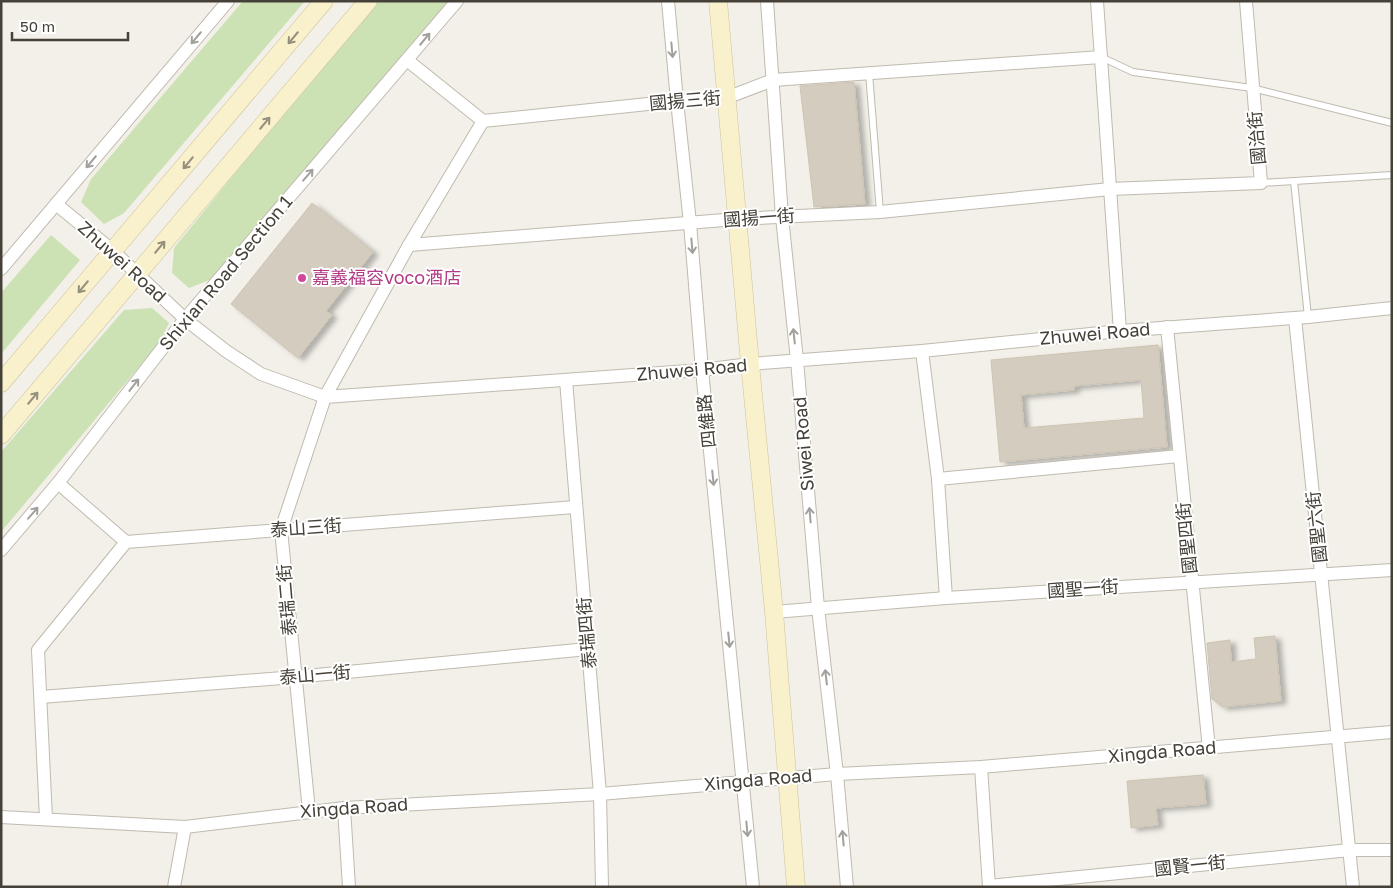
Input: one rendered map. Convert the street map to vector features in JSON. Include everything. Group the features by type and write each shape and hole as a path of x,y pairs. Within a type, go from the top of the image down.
{"street":[{"path":"1,269 228,1"},
{"path":"1,383 324,1"},
{"path":"1,435 368,1"},
{"name":"Shixian Road Section 1","path":"1,550 58,484 185,319 457,1"},
{"name":"四維路","path":"668,1 743,781"},
{"path":"718,1 789,778 796,887"},
{"name":"Siwei Road","path":"767,1 782,216 797,360 818,608 837,774 847,887"},
{"path":"1097,1 1120,331"},
{"name":"國治街","path":"1110,189 1260,183 1246,1"},
{"name":"國揚三街","path":"483,121 677,101 726,98 773,80 1101,57"},
{"path":"407,60 483,121"},
{"name":"泰瑞二街","path":"309,811 281,530 325,397 409,245 483,121"},
{"name":"國揚一街","path":"409,245 737,219 880,212 1110,189"},
{"name":"Zhuwei Road","path":"56,204 138,273 185,319 226,351 261,374 325,397 702,370 750,364 922,351 1120,331 1392,308"},
{"name":"國聖六街","path":"1302,317 1322,575 1353,887"},
{"name":"國聖四街","path":"1166,327 1209,749"},
{"path":"922,351 938,479 946,598"},
{"name":"泰瑞四街","path":"566,380 600,794 602,887"},
{"path":"938,479 1179,456"},
{"path":"46,818 38,650 126,542 58,484"},
{"name":"泰山三街","path":"126,542 575,507"},
{"name":"國聖一街","path":"774,612 946,598 1392,570"},
{"name":"泰山一街","path":"41,697 295,677 588,649"},
{"name":"Xingda Road","path":"1,817 185,827 344,808 600,794 837,774 981,767 1392,732"},
{"path":"981,767 989,886"},
{"path":"743,781 753,887"},
{"path":"344,808 349,887"},
{"path":"174,887 185,827"},
{"name":"國賢一街","path":"989,886 1350,850 1392,850"}],"lane":[{"path":"1101,57 1133,72 1252,88 1392,123"},
{"path":"869,73 880,212"},
{"path":"1260,183 1392,175"},
{"path":"1294,181 1302,317"}],"green space":[{"path":"243,1 305,1 124,213 104,224 81,202 91,179"},
{"path":"375,1 450,1 212,279 189,288 172,273 174,248"},
{"path":"51,235 80,260 1,354 1,293"},
{"path":"152,308 169,323 159,343 1,532 1,452 124,310"}],"building":[{"path":"854,82 865,204 814,207 800,86"},
{"name":"嘉義福容voco酒店","path":"312,203 373,252 326,311 332,315 298,358 231,304"},
{"path":"1158,345 1167,447 1000,462 991,360","holes":["1141,380 1144,418 1024,428 1021,395 1074,390 1074,386"]},
{"path":"1275,636 1281,701 1223,707 1212,699 1207,643 1230,640 1231,662 1256,659 1254,638"},
{"path":"1203,775 1206,804 1156,808 1158,825 1131,828 1127,781"}],"place":[{"name":"嘉義福容voco酒店","path":"302,278"}]}
